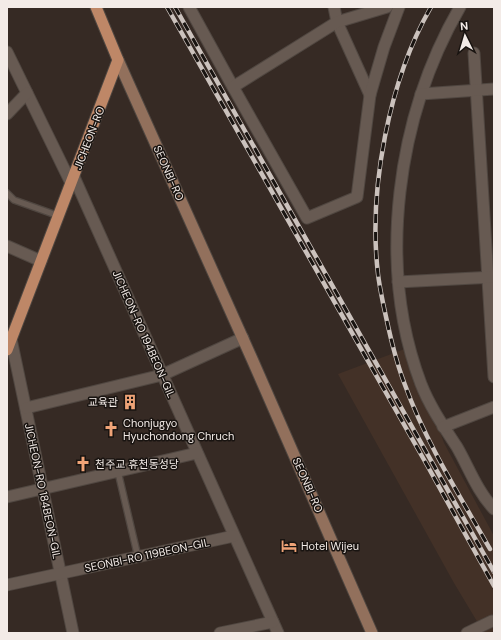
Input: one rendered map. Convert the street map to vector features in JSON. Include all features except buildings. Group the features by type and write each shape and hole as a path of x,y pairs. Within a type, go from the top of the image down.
{"main road":[{"name":"SEONBI-RO","path":"96,7 118,60 243,338 372,633"},
{"name":"JICHEON-RO","path":"7,350 118,60"}],"street":[{"path":"334,7 337,22 370,95"},
{"path":"233,86 337,22 387,7"},
{"path":"193,8 233,86 307,218 357,197 370,95 384,47 399,7"},
{"path":"460,7 443,37 421,94 405,158 398,228 398,282 401,304 414,363 422,386 443,427 457,448 484,498 494,509"},
{"name":"JICHEON-RO 194BEON-GIL","path":"7,52 73,180 278,633"},
{"path":"474,53 491,277 494,376"},
{"path":"421,94 494,89"},
{"path":"7,114 27,93"},
{"path":"7,246 41,261"},
{"path":"398,282 491,277"},
{"path":"162,375 243,338"},
{"name":"JICHEON-RO 184BEON-GIL","path":"11,339 73,633"},
{"name":"JICHEON-RO 184BEON-GIL","path":"26,408 162,375"},
{"path":"443,427 494,407"},
{"path":"7,497 197,453"},
{"name":"SEONBI-RO 119BEON-GIL","path":"7,585 234,536"},
{"path":"467,633 492,621"},
{"path":"220,633 273,622"}],"lane":[{"path":"7,193 14,200 59,216"},
{"path":"118,472 138,557"}],"shaded area":[{"path":"410,347 444,443 494,536 494,633 484,633 454,583 338,374"}],"railway":[{"path":"167,7 494,586"},
{"path":"175,7 494,572"},
{"path":"431,7 416,36 404,68 393,101 385,136 379,172 376,207 376,241 379,284 395,355 413,407 444,469 490,549"}],"place":[{"name":"교육관","path":"130,402"},
{"name":"Chonjugyo Hyuchondong Chruch","path":"111,429"},
{"name":"천주교 휴천동성당","path":"83,464"},
{"name":"Hotel Wijeu","path":"289,546"}]}
